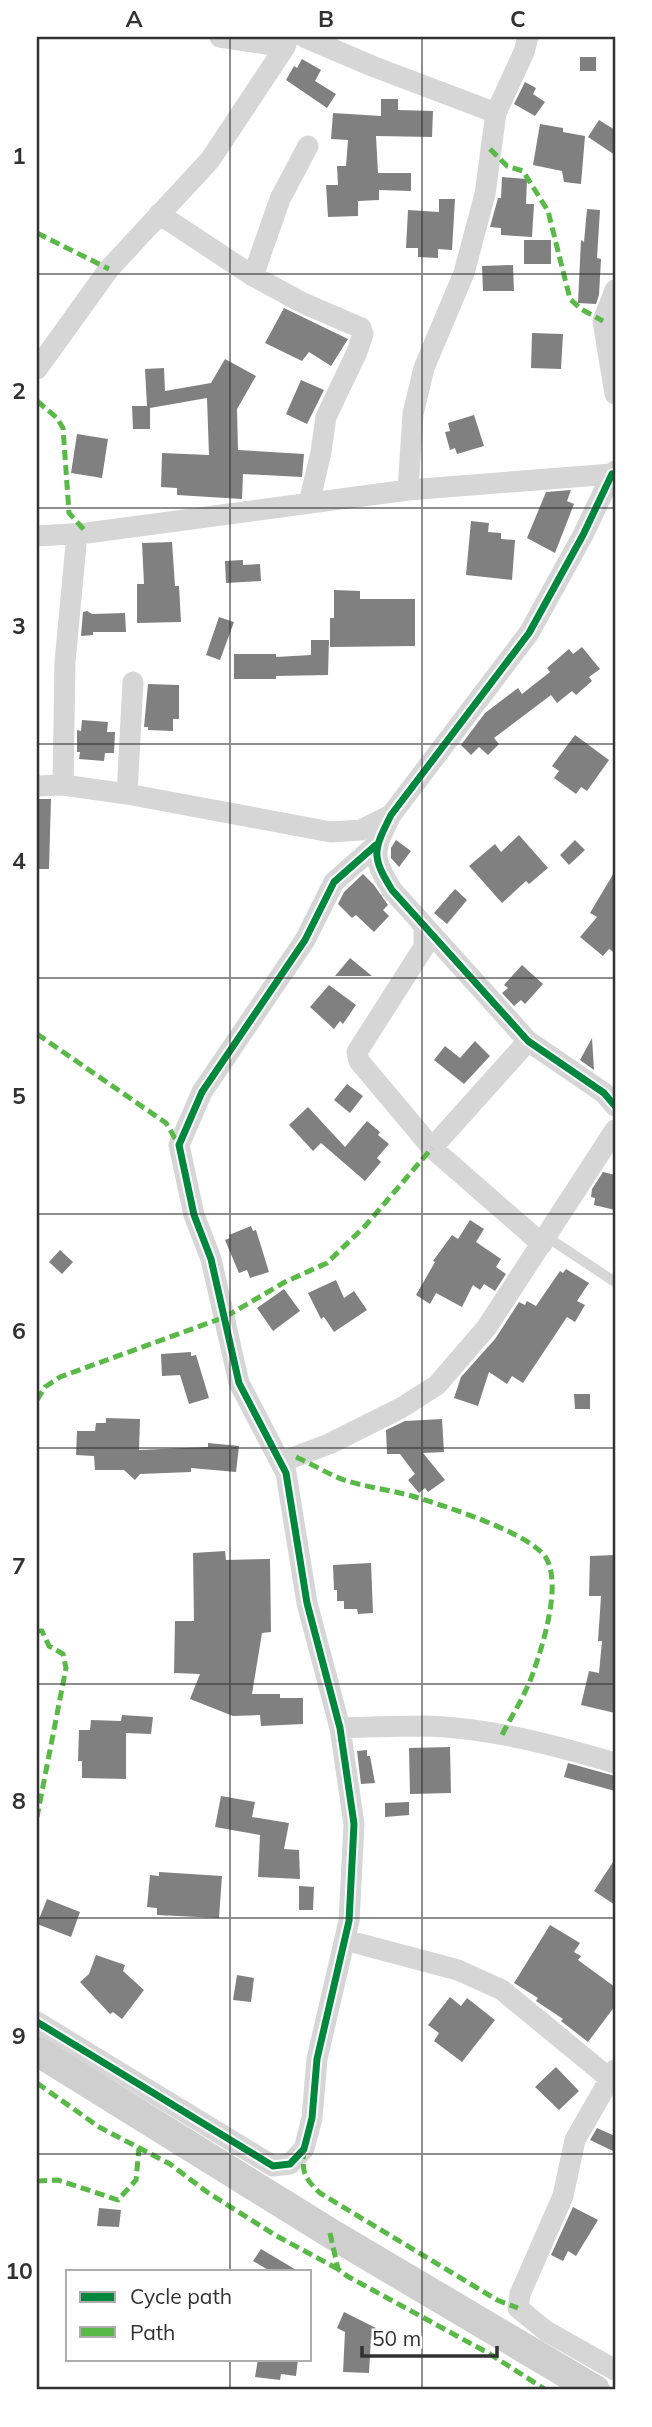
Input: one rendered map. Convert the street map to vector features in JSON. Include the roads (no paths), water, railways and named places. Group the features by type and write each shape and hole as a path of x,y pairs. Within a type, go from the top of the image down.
{"main road":[{"path":"37,2051 330,2233 595,2390"}],"street":[{"path":"37,369 109,269 210,160 287,42 220,37"},
{"path":"304,37 496,113"},
{"path":"408,490 413,414 424,368 464,273 485,194 496,113 524,52 528,37"},
{"path":"253,276 280,199 308,146"},
{"path":"159,214 253,276 303,303 361,328 363,334 357,352 326,417 309,503"},
{"path":"615,290 603,321 615,394"},
{"path":"37,536 77,534 408,490 614,472"},
{"path":"37,2022 273,2166 290,2164 304,2149 312,2119 317,2059 349,1922 354,1824 340,1728 307,1603 286,1473 239,1383 211,1259 194,1215 179,1144 202,1092 305,940 334,882 368,852 391,816 528,633 583,535 614,472"},
{"path":"63,785 65,662 77,534"},
{"path":"127,794 133,682"},
{"path":"37,786 63,785 127,794 331,832 362,830 391,816"},
{"path":"331,832 368,852 392,890 424,928 528,1041 604,1093 615,1105"},
{"path":"424,928 424,947 357,1052 359,1062 432,1148 544,1241"},
{"path":"432,1148 528,1041"},
{"path":"281,1462 341,1438 401,1408 437,1385 487,1327 615,1130"},
{"path":"340,1728 428,1726 502,1735 552,1745 615,1763"},
{"path":"345,1940 458,1970 502,1990 612,2074 575,2140 563,2196 520,2294 518,2308 546,2331 615,2370"}],"lane":[{"path":"544,1241 615,1282"}]}
